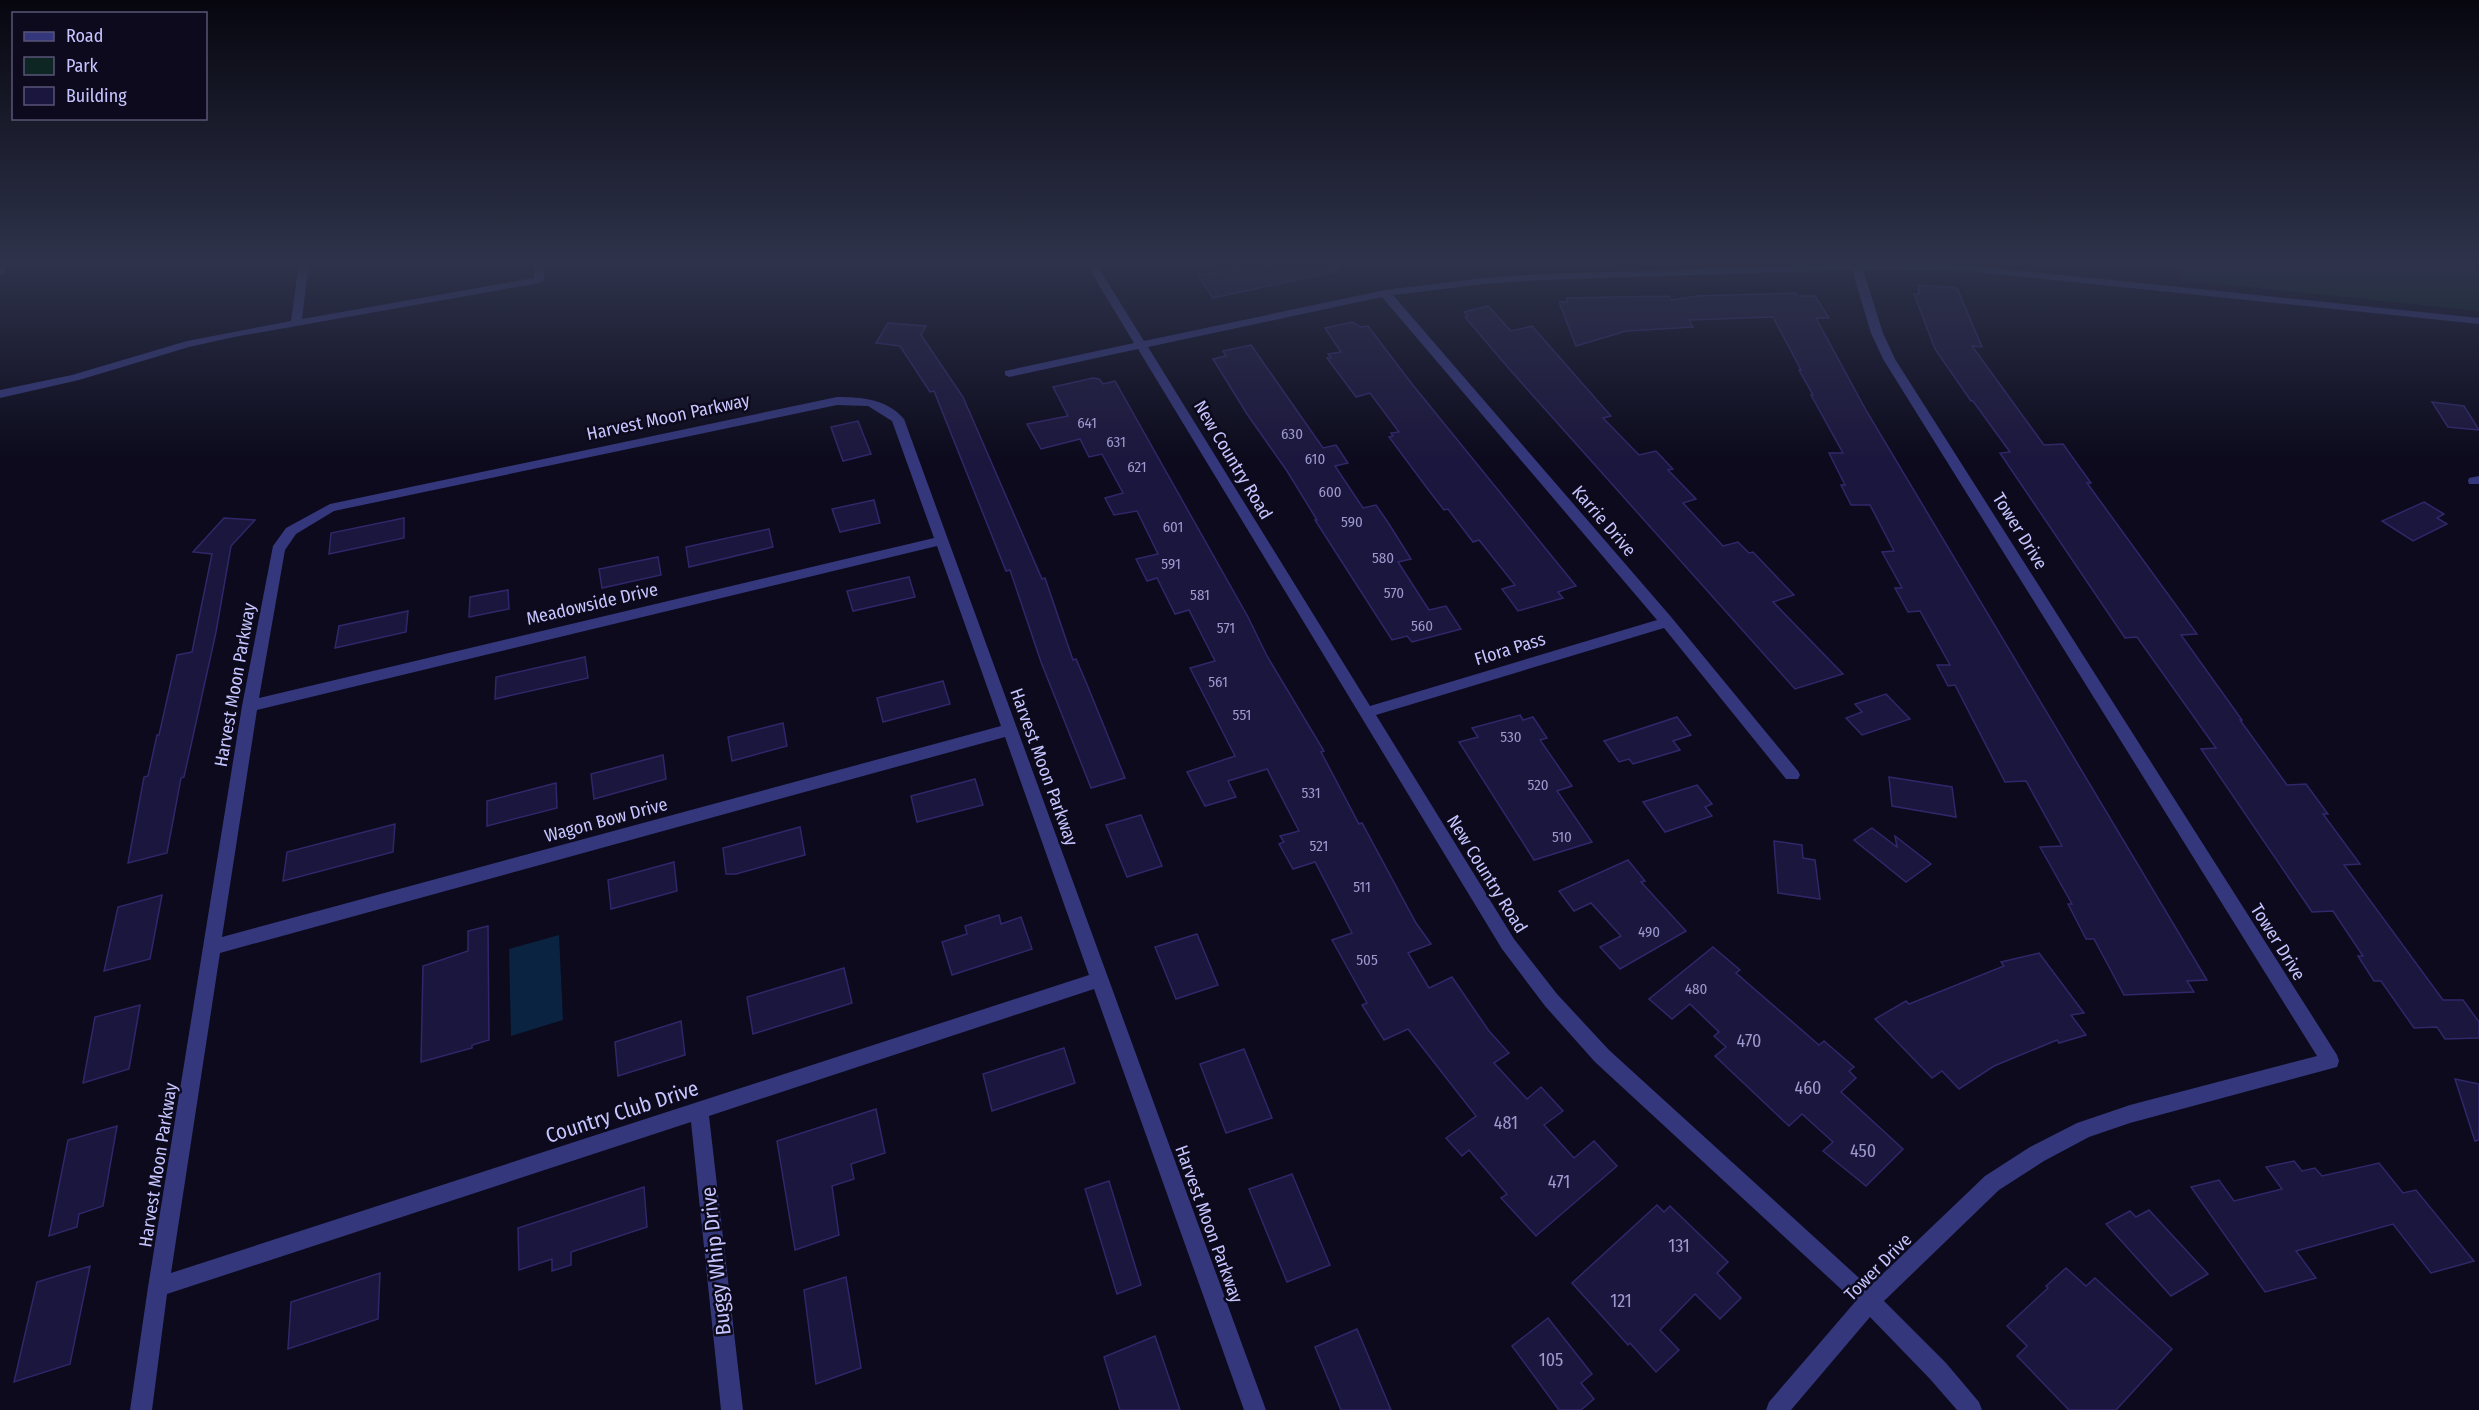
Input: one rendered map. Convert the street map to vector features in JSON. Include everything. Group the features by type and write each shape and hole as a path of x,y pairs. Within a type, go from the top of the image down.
{"street":[{"path":"0,394 75,378 187,344 267,328"},
{"name":"New Country Road","path":"1130,328 1479,900 1508,944 1551,1000 1602,1056 1869,1301 1938,1371 1971,1410"},
{"path":"1009,374 1221,328"},
{"name":"Karrie Drive","path":"1415,328 1667,622 1792,776"},
{"name":"Tower Drive","path":"1777,1410 1869,1301 1992,1183 2084,1129 2130,1114 2330,1061 1889,359 1875,328"},
{"name":"Harvest Moon Parkway","path":"141,1410 158,1287 250,706 278,549 291,531 330,508 837,401 867,400 888,410 898,419 1255,1410"},
{"name":"Meadowside Drive","path":"250,706 943,540"},
{"name":"Flora Pass","path":"1365,713 1667,622"},
{"name":"Wagon Bow Drive","path":"213,947 1009,730"},
{"name":"Country Club Drive","path":"158,1287 1100,979"},
{"name":"Buggy Whip Drive","path":"699,1112 732,1410"}],"water":[{"path":"559,935 563,1020 511,1036 509,949"}],"building":[{"path":"885,328 925,328 921,335 963,397 1042,579 1045,578 1073,660 1076,659 1125,778 1091,788 1041,662 1010,570 1006,571 934,391 930,392 900,346 876,343"},
{"path":"1325,328 1369,328 1412,384 1576,586 1558,592 1563,598 1518,611 1502,589 1515,585 1479,540 1473,542 1448,509 1444,510 1430,492 1389,437 1393,436 1391,433 1399,432 1370,393 1356,397 1327,358 1331,358 1328,354 1341,352"},
{"path":"1474,328 1508,328 1511,331 1534,328 1611,416 1603,418 1639,455 1656,451 1673,469 1668,470 1696,499 1683,503 1723,546 1738,542 1749,553 1753,552 1794,595 1773,602 1843,674 1795,689"},
{"path":"1569,328 1680,328 1626,331 1576,346"},
{"path":"1779,328 1821,328 1867,412 2207,980 2187,981 2194,992 2124,995 2094,939 2086,939 2068,904 2072,904 2040,847 2062,846 2026,781 2005,782 1955,685 1948,686 1937,665 1950,665 1920,611 1908,612 1895,588 1902,588 1882,552 1894,551 1870,505 1851,505 1841,485 1845,485 1829,453 1843,453 1811,395 1813,395 1799,370 1801,370"},
{"path":"1927,328 1974,328 1982,347 1972,346 2044,445 2063,444 2091,483 2087,483 2197,634 2181,635 2242,720 2240,720 2287,785 2306,784 2328,814 2323,814 2360,864 2344,865 2443,1000 2463,1000 2479,1022 2479,1038 2445,1039 2437,1027 2414,1028 2381,981 2374,981 2358,956 2363,956 2333,911 2312,912 2201,749 2216,748 2137,637 2125,638 2000,453 2010,452 1935,349"},
{"path":"1251,345 1323,448 1336,445 1348,463 1335,466 1363,508 1376,505 1389,524 1411,559 1398,562 1429,610 1446,606 1461,629 1412,642 1407,636 1392,640 1315,520 1317,520 1287,471 1247,414 1213,359 1226,356 1223,351"},
{"path":"1093,378 1099,379 1103,384 1115,381 1248,617 1267,656 1324,751 1321,752 1359,824 1362,823 1416,923 1431,944 1408,953 1429,988 1452,977 1489,1031 1509,1053 1494,1063 1527,1099 1541,1087 1563,1111 1544,1125 1574,1158 1594,1141 1617,1166 1536,1236 1501,1198 1507,1194 1469,1150 1462,1156 1446,1138 1476,1116 1408,1029 1384,1040 1362,1005 1367,1003 1332,940 1352,933 1315,862 1293,869 1279,844 1284,842 1280,836 1299,831 1267,769 1228,781 1236,797 1205,806 1187,772 1235,756 1190,668 1215,661 1189,610 1175,614 1157,578 1147,581 1136,559 1158,554 1137,511 1114,515 1105,498 1123,493 1102,454 1089,457 1080,439 1041,449 1027,424 1068,416 1053,387"},
{"path":"2432,402 2464,406 2479,430 2448,427"},
{"path":"858,421 871,454 843,461 831,427"},
{"path":"874,500 880,523 840,532 832,509"},
{"path":"2424,502 2444,514 2437,518 2447,524 2413,541 2382,521"},
{"path":"224,518 255,520 231,546 216,632 184,777 181,778 167,853 128,863 144,777 148,776 177,655 192,652 212,554 193,552"},
{"path":"404,518 404,538 329,554 331,533"},
{"path":"769,529 773,547 689,567 686,547"},
{"path":"658,557 661,575 602,588 599,569"},
{"path":"909,577 915,597 853,611 847,591"},
{"path":"508,590 509,609 469,617 470,597"},
{"path":"408,611 406,632 335,648 339,626"},
{"path":"585,657 588,678 495,699 496,677"},
{"path":"943,681 950,704 883,722 877,698"},
{"path":"1886,694 1910,719 1862,735 1846,718 1862,712 1855,704"},
{"path":"1520,715 1523,720 1533,717 1547,738 1540,740 1572,786 1557,791 1592,842 1534,860 1459,742 1478,737 1472,728"},
{"path":"1677,717 1691,735 1673,741 1680,750 1633,764 1629,759 1619,762 1604,741"},
{"path":"783,723 787,746 732,761 728,737"},
{"path":"663,755 666,779 594,799 591,774"},
{"path":"1889,777 1952,787 1956,817 1892,806"},
{"path":"975,779 983,805 917,822 911,796"},
{"path":"556,783 557,808 487,826 487,801"},
{"path":"1697,785 1712,804 1705,807 1712,816 1665,832 1643,802"},
{"path":"1141,815 1162,866 1127,877 1106,825"},
{"path":"395,824 393,852 283,881 287,852"},
{"path":"800,827 805,855 736,874 726,874 723,848"},
{"path":"1872,828 1897,847 1895,836 1931,864 1906,882 1854,840"},
{"path":"1774,841 1802,845 1803,858 1815,860 1820,899 1778,893"},
{"path":"1628,860 1645,881 1641,882 1686,931 1620,969 1600,947 1621,936 1591,903 1574,911 1559,891"},
{"path":"674,862 677,891 611,909 608,880"},
{"path":"162,895 150,959 104,971 118,907"},
{"path":"999,915 1001,924 1021,917 1032,949 952,975 942,942 967,934 965,926"},
{"path":"488,926 489,1040 472,1045 472,1048 421,1062 423,966 468,951 468,931"},
{"path":"1197,934 1218,985 1176,999 1155,947"},
{"path":"1713,947 1740,970 1736,973 1819,1045 1824,1041 1854,1067 1849,1071 1856,1078 1841,1092 1903,1149 1866,1186 1823,1151 1833,1142 1802,1114 1789,1126 1715,1056 1726,1047 1714,1036 1719,1032 1690,1004 1672,1019 1649,999"},
{"path":"2039,953 2084,1013 2071,1015 2086,1035 2059,1043 2057,1040 1994,1066 1959,1089 1942,1071 1932,1078 1875,1019 1906,1001 1909,1004 2004,966 2001,962"},
{"path":"844,968 852,1003 753,1034 747,997"},
{"path":"140,1005 129,1069 83,1083 95,1017"},
{"path":"681,1021 685,1055 618,1076 615,1042"},
{"path":"1064,1048 1075,1083 992,1111 983,1074"},
{"path":"1244,1049 1272,1118 1226,1133 1200,1064"},
{"path":"2455,1079 2479,1084 2479,1140 2475,1141"},
{"path":"876,1109 885,1153 851,1164 854,1179 832,1186 839,1235 795,1250 777,1141"},
{"path":"117,1126 103,1206 79,1214 77,1227 49,1236 68,1140"},
{"path":"2294,1161 2302,1171 2315,1168 2322,1176 2379,1163 2403,1193 2416,1190 2474,1261 2431,1273 2393,1224 2296,1251 2316,1278 2265,1292 2191,1187 2219,1180 2234,1201 2282,1189 2266,1167"},
{"path":"1292,1174 1330,1265 1287,1282 1249,1189"},
{"path":"1109,1181 1141,1285 1117,1294 1085,1189"},
{"path":"644,1187 647,1227 571,1252 571,1265 552,1271 552,1259 519,1270 518,1228"},
{"path":"1657,1205 1664,1212 1670,1206 1728,1262 1717,1273 1741,1298 1720,1319 1695,1294 1660,1330 1679,1350 1656,1372 1630,1343 1628,1345 1572,1283"},
{"path":"2149,1210 2208,1274 2171,1296 2106,1224 2130,1211 2136,1217"},
{"path":"90,1266 70,1364 14,1382 37,1282"},
{"path":"2066,1268 2086,1286 2095,1278 2172,1349 2116,1410 2069,1410 2017,1356 2027,1346 2007,1326"},
{"path":"380,1273 378,1319 288,1349 291,1302"},
{"path":"846,1277 861,1368 816,1384 804,1290"},
{"path":"1548,1318 1592,1374 1581,1383 1594,1399 1581,1410 1559,1410 1512,1346"},
{"path":"1357,1329 1391,1410 1341,1410 1315,1347"},
{"path":"1155,1336 1180,1410 1120,1410 1104,1357"}]}
